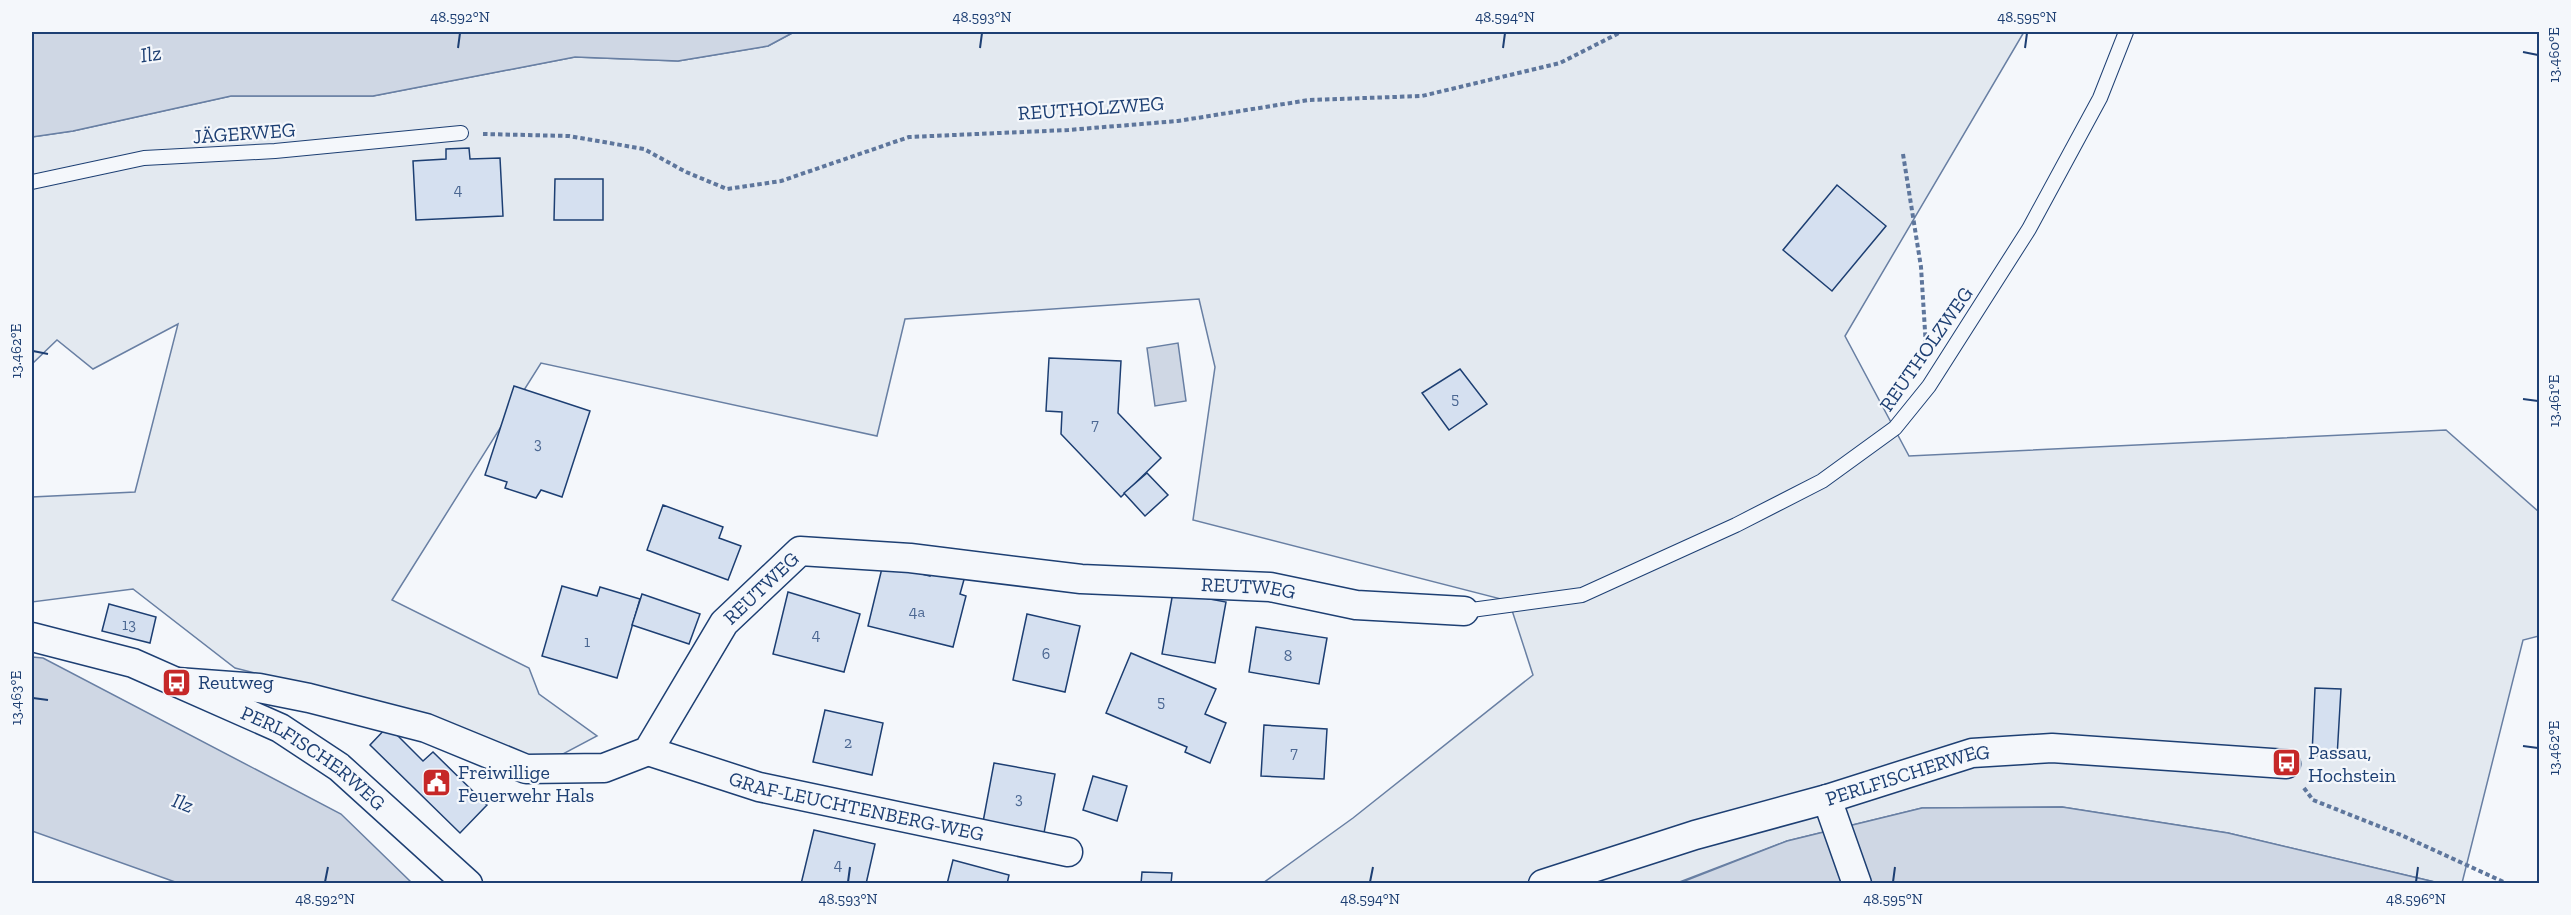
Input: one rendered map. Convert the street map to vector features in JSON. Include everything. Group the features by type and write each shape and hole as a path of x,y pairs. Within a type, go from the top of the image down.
{"street":[{"name":"REUTWEG","path":"648,751 724,623 800,551 910,558 1081,579 1270,587 1356,605 1464,610"},
{"name":"PERLFISCHERWEG","path":"32,637 133,663 280,728 339,767 468,884"},
{"path":"177,682 259,688 309,698 426,728 526,769 604,768 648,751"},
{"name":"PERLFISCHERWEG","path":"1543,884 1695,835 1827,799 1972,753 2052,748 2286,764"},
{"name":"GRAF-LEUCHTENBERG-WEG","path":"648,751 759,787 1068,852"},
{"path":"1827,799 1857,884"}],"lane":[{"name":"REUTHOLZWEG","path":"1464,610 1582,595 1736,525 1822,481 1895,428 1929,386 2029,229 2100,98 2126,32"},
{"name":"JÄGERWEG","path":"32,182 144,158 275,152 461,133"}],"path":[{"name":"REUTHOLZWEG","path":"461,133 569,136 644,149 686,172 727,189 781,181 909,137 1068,130 1178,121 1309,100 1422,96 1560,63 1621,32"},
{"path":"1903,154 1921,267 1929,386"},
{"path":"2286,764 2313,801 2401,835 2508,884"}],"shaded area":[{"path":"794,32 2024,32 1845,336 1909,456 2446,430 2539,512 2539,636 2523,640 2462,883 2439,883 2228,833 2062,807 1922,808 1787,841 1677,883 1263,883 1353,818 1533,675 1509,601 1193,520 1215,367 1199,299 905,319 877,436 541,363 392,600 529,668 539,694 597,736 546,763 402,709 235,668 133,589 32,602 32,497 135,492 178,324 93,369 57,340 32,364 32,137 73,131 231,96 373,96 575,57 678,61 768,46"}],"water":[{"name":"Ilz","path":"32,32 794,32 768,46 678,61 575,57 373,96 231,96 73,131 32,137"},
{"path":"1178,343 1186,401 1155,406 1147,348"},
{"name":"Ilz","path":"32,657 43,658 341,814 412,883 178,883 32,831"},
{"path":"2062,807 2228,833 2439,883 1677,884 1787,841 1922,808"}],"building":[{"path":"469,148 470,159 500,158 503,216 416,220 413,161 446,159 446,149"},
{"path":"555,179 603,179 603,220 554,220"},
{"path":"1837,185 1886,226 1832,291 1783,250"},
{"path":"1049,358 1121,361 1118,413 1161,458 1121,497 1061,434 1062,412 1046,411"},
{"path":"1460,369 1487,404 1449,430 1422,393"},
{"path":"514,386 590,411 562,497 541,490 536,498 505,488 507,482 485,475"},
{"path":"1147,473 1168,495 1145,516 1124,493"},
{"path":"663,505 723,527 719,538 741,546 728,580 647,550"},
{"path":"883,564 930,576 932,568 965,576 960,594 966,596 953,647 868,626"},
{"path":"562,586 597,596 600,587 640,599 617,678 542,656"},
{"path":"788,592 860,614 844,672 773,654"},
{"path":"1173,592 1226,602 1215,663 1162,654"},
{"path":"642,594 700,614 689,644 632,625"},
{"path":"109,604 156,617 150,643 102,631"},
{"path":"1027,614 1080,626 1065,692 1013,680"},
{"path":"1256,627 1327,638 1319,684 1249,672"},
{"path":"1131,653 1216,689 1205,714 1226,723 1210,763 1185,752 1187,747 1106,713"},
{"path":"2315,688 2341,689 2337,757 2312,755"},
{"path":"825,710 883,723 872,775 813,762"},
{"path":"1264,725 1327,729 1324,779 1261,776"},
{"name":"Freiwillige Feuerwehr Hals","path":"388,726 423,761 433,752 487,805 460,833 370,745"},
{"path":"994,763 1055,774 1044,833 983,822"},
{"path":"1093,776 1127,786 1117,821 1083,810"},
{"path":"814,830 875,844 866,884 801,884"},
{"path":"953,860 1009,875 1007,884 947,884"},
{"path":"1142,872 1172,873 1171,884 1141,884"}],"place":[{"name":"Reutweg","path":"177,682"},
{"name":"Passau, Hochstein","path":"2287,763"},
{"name":"Freiwillige Feuerwehr Hals","path":"437,783"}]}
